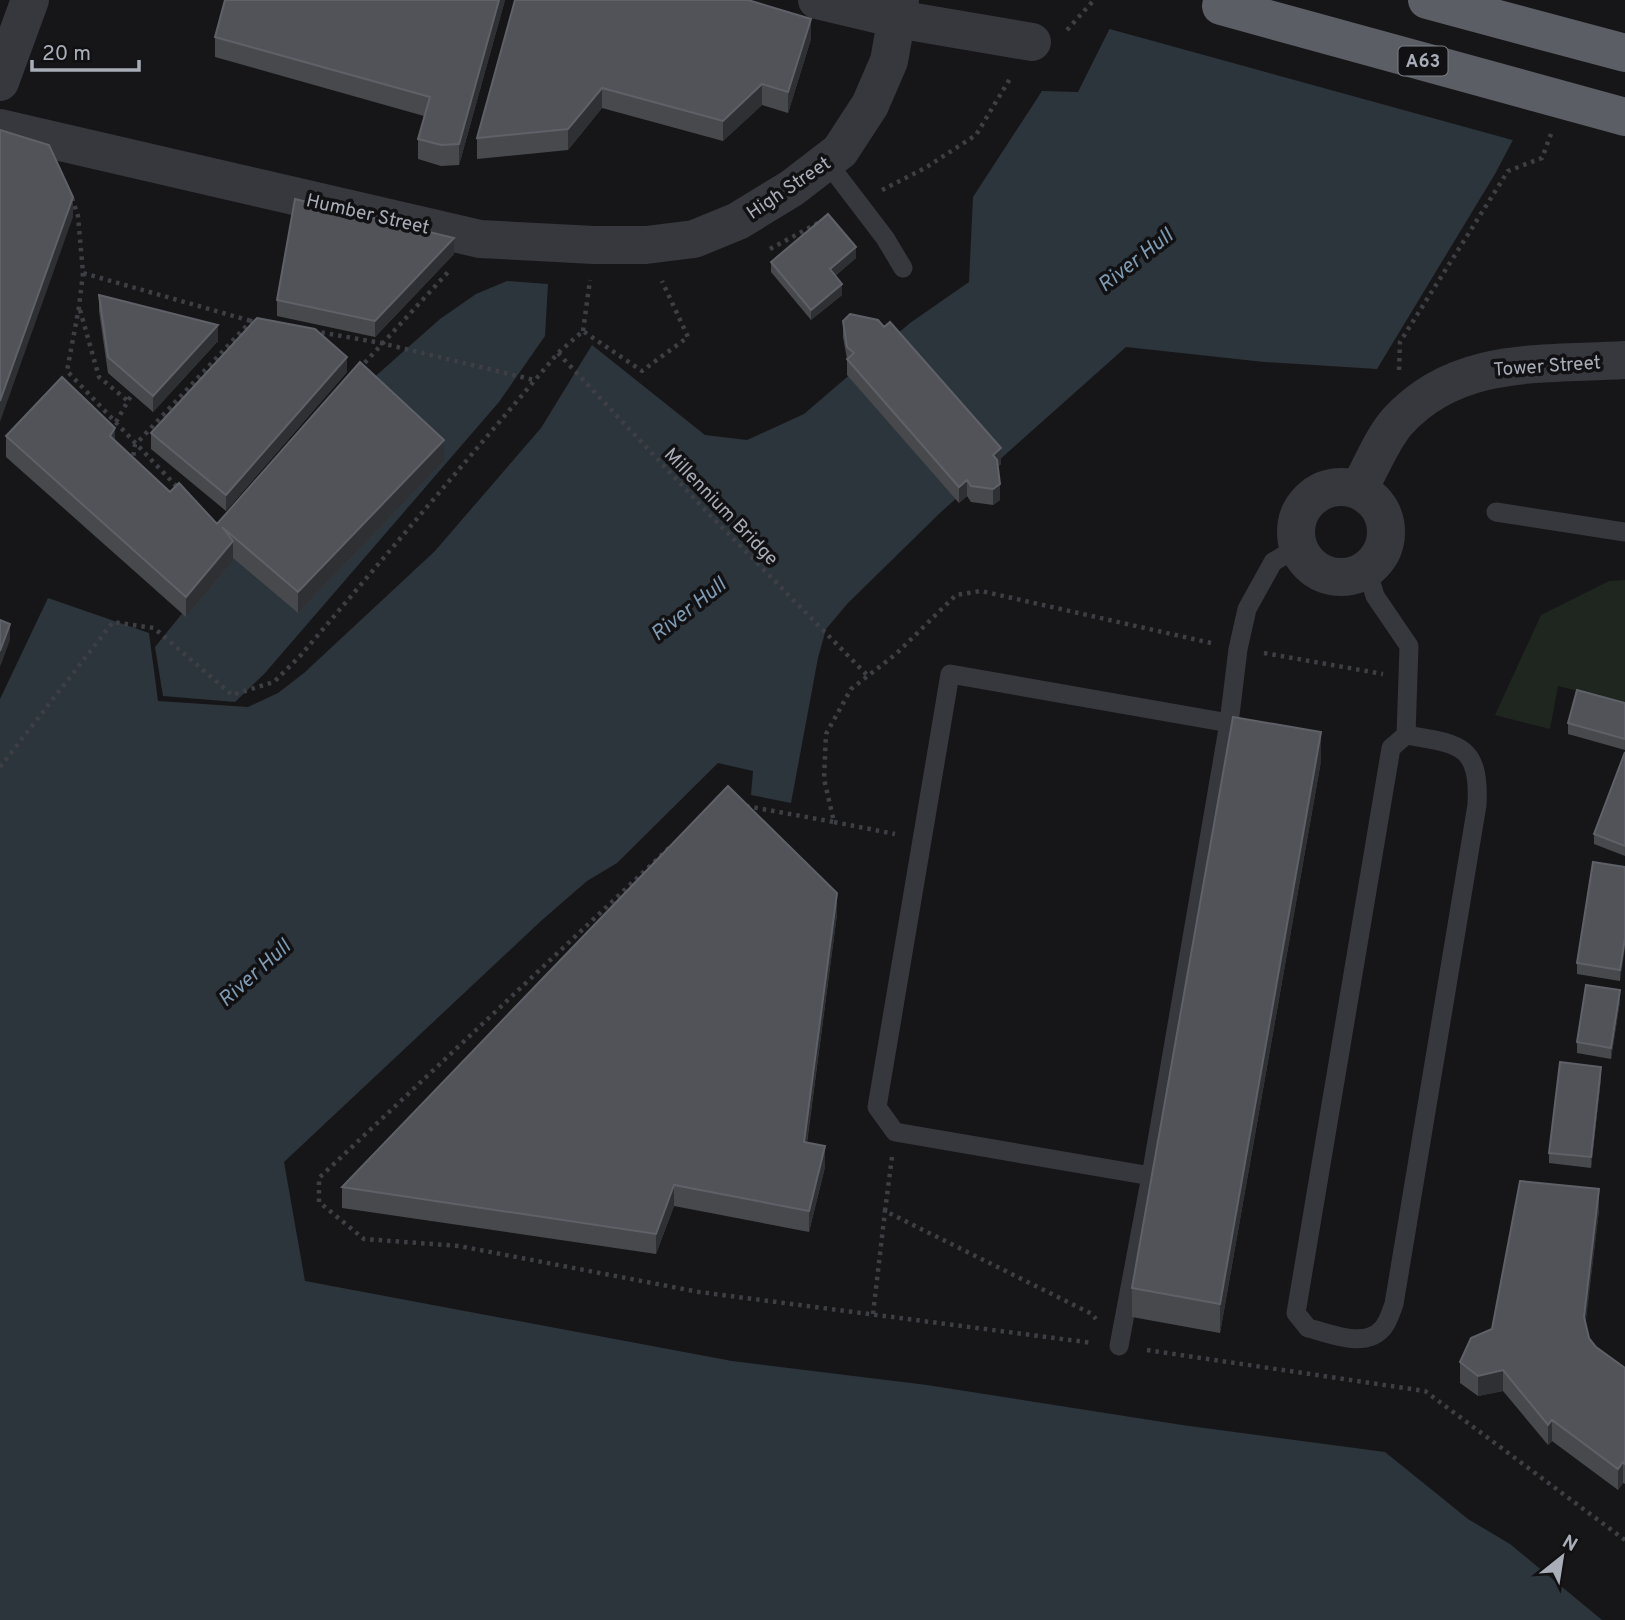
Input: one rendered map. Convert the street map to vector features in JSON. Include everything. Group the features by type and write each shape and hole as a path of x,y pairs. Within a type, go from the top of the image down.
{"highway":[{"path":"1427,0 1625,53"},
{"name":"A63","path":"1221,6 1625,117"}],"street":[{"path":"0,82 30,0"},
{"path":"817,0 898,9 1032,42"},
{"name":"High Street","path":"738,220 792,188 840,151 870,105 889,61 898,9"},
{"name":"Humber Street","path":"0,128 480,239 646,245 694,239 738,220"},
{"name":"Tower Street","path":"1364,493 1362,483 1396,423 1421,400 1464,376 1486,369 1625,360"},
{"path":"1340,487 1364,493 1381,511 1385,539 1380,555 1367,569 1352,576 1337,577 1319,572 1306,561 1298,547 1295,531 1298,516 1314,495 1340,487"}],"lane":[{"path":"827,162 885,238 904,268"},
{"path":"1496,512 1625,532"},
{"path":"1119,1346 1229,723 1238,649 1247,609 1273,562 1298,547"},
{"path":"1367,569 1375,596 1409,646 1406,735 1391,748 1296,1313 1308,1328 1357,1339 1373,1337 1384,1327 1394,1304 1477,805 1478,779 1470,756 1446,741 1406,735"},
{"path":"1151,1176 895,1132 877,1107 950,674 1229,723"}],"path":[{"path":"1396,423 1400,342 1508,171 1542,158 1552,133"},
{"path":"50,140 78,216 83,273 67,371 181,491"},
{"path":"354,374 480,239"},
{"path":"583,331 594,245"},
{"path":"83,273 264,323"},
{"path":"79,307 99,377 128,401"},
{"path":"132,467 135,445 251,321"},
{"path":"0,767 113,622 154,628 232,695 274,682 301,655 534,380 381,343 303,330"},
{"name":"Millennium Bridge","path":"534,380 558,352 706,511 868,676"},
{"path":"116,422 132,394"},
{"path":"834,822 824,779 826,734 851,689 896,654 956,595 981,591 1238,649 1408,678"},
{"path":"742,805 922,840"},
{"path":"679,840 319,1178 319,1202 364,1239 459,1246 699,1292 1119,1346 1425,1391 1625,1540"},
{"path":"873,1314 895,1132"},
{"path":"885,1211 1092,1314 1119,1346"}],"shaded area":[{"path":"1625,580 1625,703 1558,686 1550,729 1495,715 1541,615 1609,581"}],"water":[{"name":"River Hull","path":"1124,0 1587,0 1495,174 1377,369 1264,362 1126,347 941,512 848,603 826,629 818,658 791,803 751,795 753,771 718,763 617,863 587,881 542,920 284,1162 305,1281 732,1361 927,1385 1182,1425 1385,1452 1468,1519 1510,1544 1602,1620 0,1620 0,699 48,598 149,633 158,701 248,707 278,693 304,673 435,551 541,428 592,345 705,435 747,440 804,414 910,323 969,282 973,197 1042,91 1078,92"},
{"path":"507,281 548,284 545,336 499,402 265,673 235,702 163,696 155,647 370,381 440,319 476,294"}],"pier":[{"path":"1120,0 1590,0 1516,141 1106,28"}],"building":[{"path":"225,0 499,0 459,144 441,145 418,139 430,97 215,37"},
{"path":"515,0 748,0 811,19 788,92 762,84 723,121 602,88 568,129 477,138"},
{"path":"0,130 49,145 73,197 0,401"},
{"path":"295,199 454,238 375,321 277,300"},
{"path":"828,214 856,247 830,269 842,284 811,310 771,262"},
{"path":"99,295 218,325 153,396 108,357"},
{"path":"850,314 878,320 884,327 890,322 1001,448 993,455 997,460 1000,484 993,489 971,486 967,480 959,487 847,359 854,353 847,347 843,321"},
{"path":"257,318 315,329 347,357 226,495 151,433"},
{"path":"360,362 444,440 298,592 222,527 233,541 186,597 6,436 62,377 115,428 110,436 170,492 179,483 217,524"},
{"path":"0,620 10,624 0,651"},
{"path":"1577,690 1625,703 1625,739 1568,723"},
{"path":"1233,717 1321,732 1220,1304 1132,1288"},
{"path":"1625,752 1625,846 1594,834"},
{"path":"728,786 837,893 804,1142 825,1146 809,1211 674,1185 656,1234 342,1187"},
{"path":"1593,862 1625,867 1625,938 1620,970 1577,963"},
{"path":"1586,985 1620,990 1611,1048 1577,1042"},
{"path":"1560,1062 1601,1067 1591,1157 1549,1153"},
{"path":"1520,1181 1599,1189 1584,1317 1589,1338 1596,1347 1625,1368 1625,1464 1623,1462 1618,1469 1552,1420 1548,1425 1503,1370 1478,1376 1460,1362 1471,1338 1492,1329"}]}
